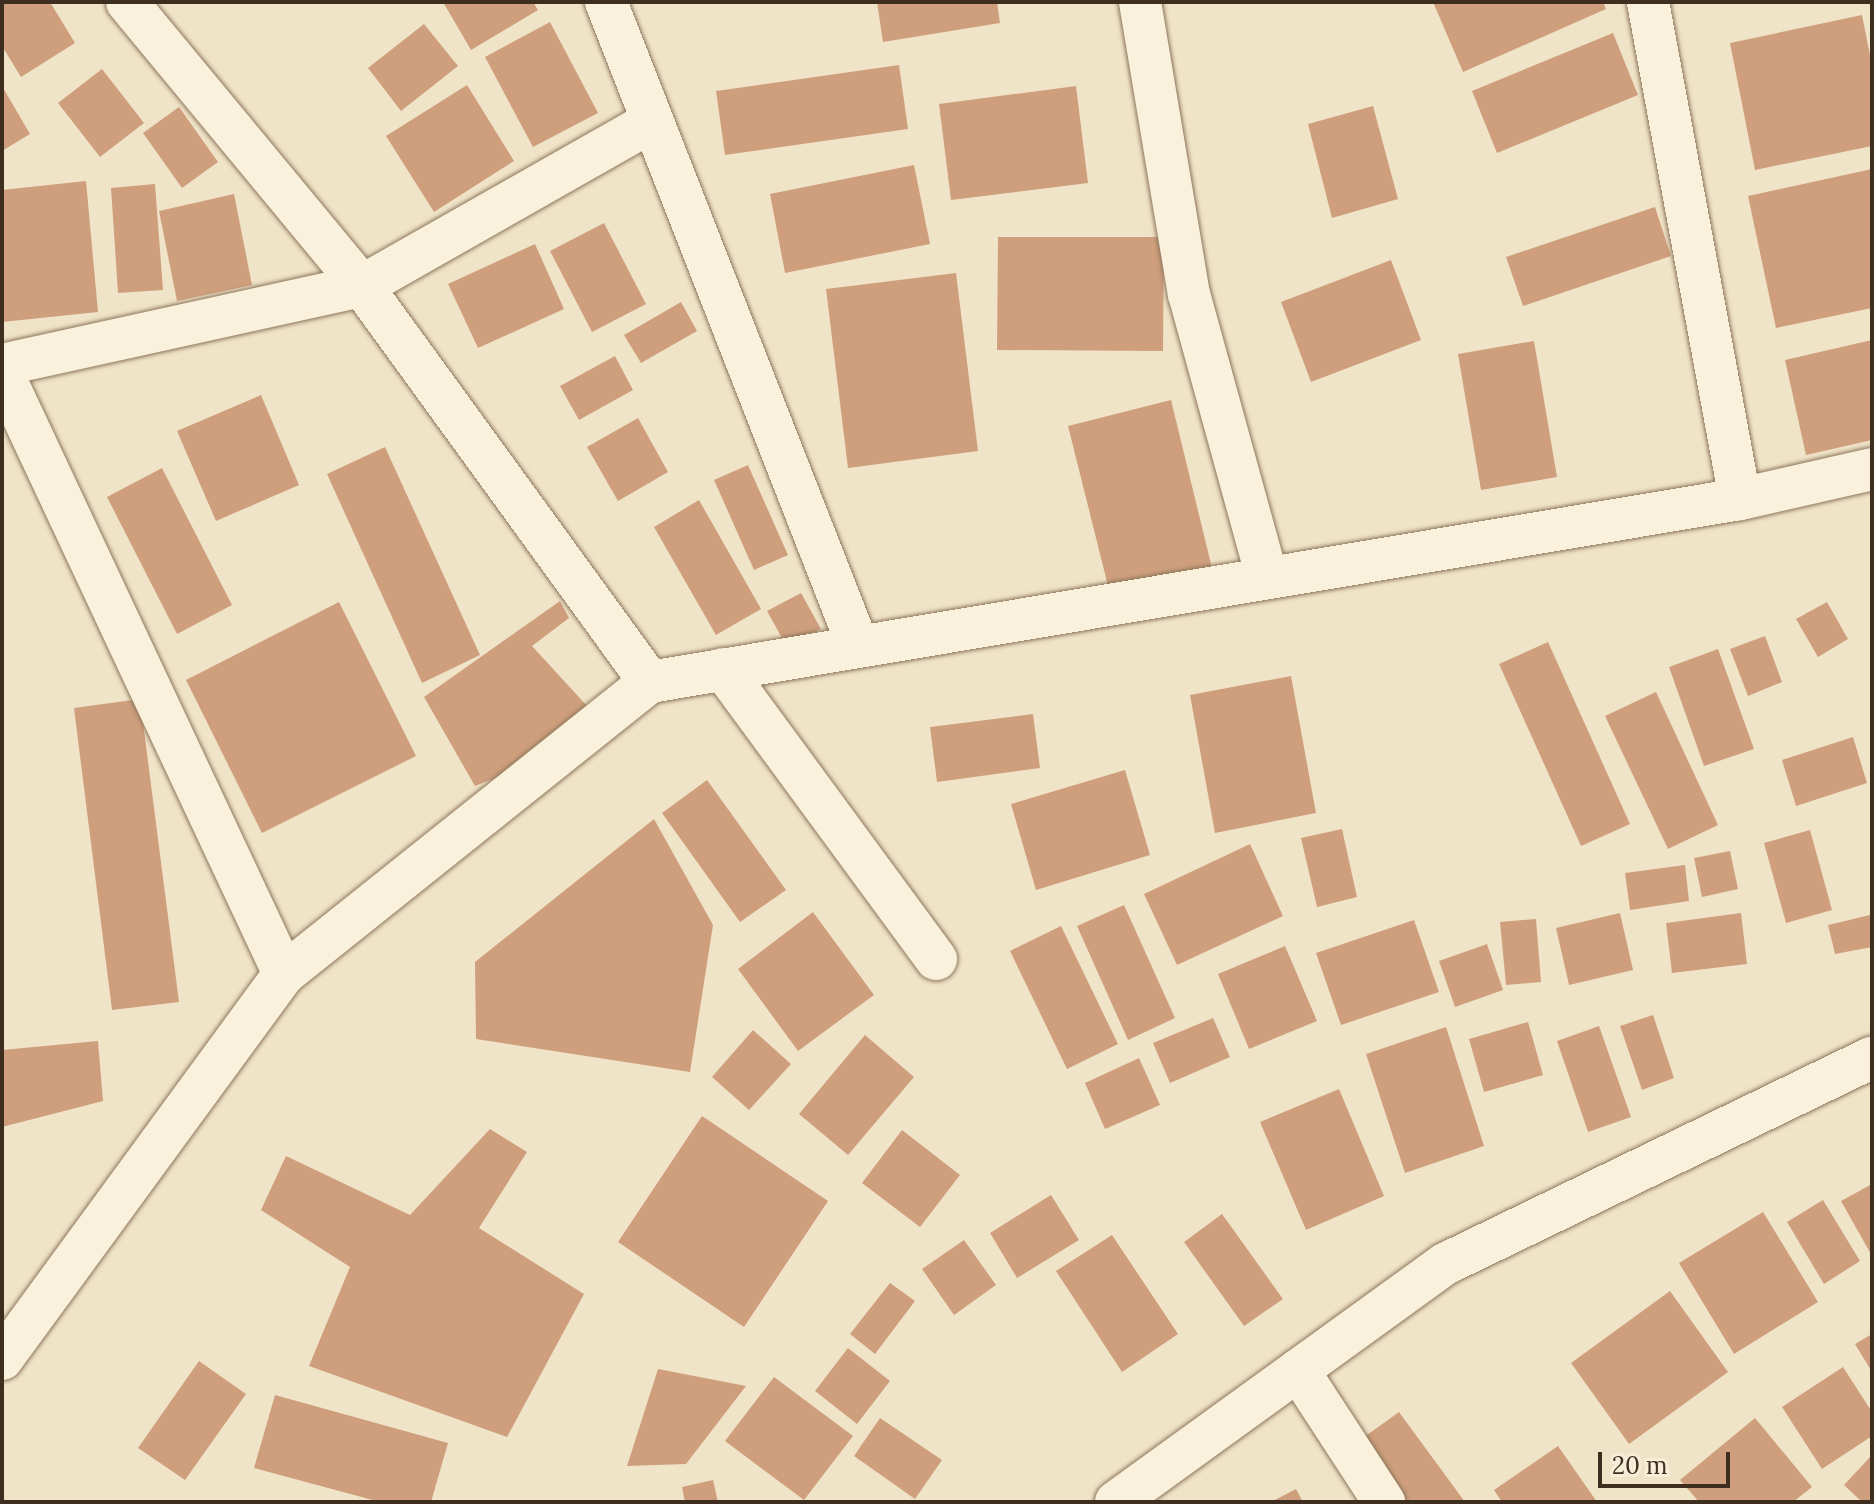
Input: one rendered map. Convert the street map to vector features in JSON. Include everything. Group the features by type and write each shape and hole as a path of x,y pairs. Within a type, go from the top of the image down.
{"street":[{"path":"127,2 362,286 650,682"},
{"path":"606,2 858,646"},
{"path":"1140,2 1189,294 1266,574"},
{"path":"1648,2 1740,499"},
{"path":"2,365 362,286 651,122"},
{"path":"2,372 284,974"},
{"path":"2,1359 284,974 650,682 1266,574 1740,499 1872,469"},
{"path":"723,669 936,959"},
{"path":"1116,1502 1445,1264 1872,1058"},
{"path":"1298,1370 1384,1502"}],"building":[{"path":"2,2 50,2 75,43 21,77 2,46"},
{"path":"443,2 533,2 538,10 471,50"},
{"path":"877,2 997,2 1000,23 883,42"},
{"path":"1433,2 1603,2 1606,9 1463,72"},
{"path":"1862,15 1872,65 1872,146 1755,170 1730,43"},
{"path":"550,22 598,113 533,147 485,57"},
{"path":"424,24 458,66 401,111 368,68"},
{"path":"1613,33 1638,95 1497,153 1472,91"},
{"path":"899,65 908,129 725,155 716,91"},
{"path":"102,69 144,123 100,157 58,103"},
{"path":"467,85 514,161 434,212 386,136"},
{"path":"2,86 30,134 2,151"},
{"path":"1076,86 1088,183 951,200 939,104"},
{"path":"1373,106 1398,199 1332,218 1308,124"},
{"path":"179,107 218,162 182,188 143,133"},
{"path":"914,165 930,244 785,273 770,194"},
{"path":"1872,169 1872,308 1776,328 1748,196"},
{"path":"86,181 98,312 2,322 2,190"},
{"path":"155,184 163,290 118,293 111,188"},
{"path":"234,194 252,285 177,301 159,211"},
{"path":"1655,207 1671,256 1523,306 1506,257"},
{"path":"604,223 646,304 592,332 550,251"},
{"path":"998,237 1164,237 1163,351 997,350"},
{"path":"535,244 564,309 478,348 448,284"},
{"path":"1391,260 1421,340 1311,382 1281,302"},
{"path":"956,273 978,451 848,468 826,289"},
{"path":"681,302 697,331 641,363 624,335"},
{"path":"1872,340 1872,440 1806,455 1785,360"},
{"path":"1534,341 1557,477 1481,490 1458,354"},
{"path":"615,356 633,390 579,420 560,386"},
{"path":"261,395 299,485 216,521 177,431"},
{"path":"1171,400 1212,568 1110,594 1068,426"},
{"path":"638,418 668,472 618,501 587,447"},
{"path":"385,447 480,655 422,683 327,474"},
{"path":"748,465 788,555 754,570 714,480"},
{"path":"162,468 232,605 177,634 107,497"},
{"path":"699,500 761,609 716,635 654,527"},
{"path":"801,593 821,629 787,647 767,611"},
{"path":"560,601 569,618 532,646 588,707 547,757 475,786 424,697"},
{"path":"339,602 416,756 262,833 186,680"},
{"path":"1827,602 1848,639 1818,657 1796,619"},
{"path":"1765,636 1782,682 1748,696 1730,649"},
{"path":"1548,642 1630,824 1581,846 1499,664"},
{"path":"1718,649 1754,749 1704,766 1669,667"},
{"path":"1291,676 1316,813 1215,833 1190,695"},
{"path":"1656,692 1718,825 1668,849 1605,716"},
{"path":"140,699 179,1002 112,1010 74,708"},
{"path":"1033,714 1040,768 937,782 930,727"},
{"path":"1853,737 1867,783 1796,806 1782,760"},
{"path":"1125,770 1150,855 1036,890 1011,804"},
{"path":"707,780 786,890 740,922 662,813"},
{"path":"654,819 713,925 690,1072 476,1039 475,962"},
{"path":"1342,829 1357,897 1317,907 1301,838"},
{"path":"1810,830 1832,910 1786,923 1764,843"},
{"path":"1250,844 1283,916 1177,965 1144,894"},
{"path":"1730,851 1738,889 1702,897 1694,858"},
{"path":"1685,865 1689,901 1630,910 1625,873"},
{"path":"1124,905 1175,1018 1128,1040 1077,926"},
{"path":"813,912 874,995 798,1051 738,969"},
{"path":"1620,913 1633,970 1569,985 1556,928"},
{"path":"1741,913 1747,964 1672,973 1666,923"},
{"path":"1870,915 1872,947 1835,954 1828,925"},
{"path":"1536,919 1541,982 1506,985 1500,922"},
{"path":"1414,920 1439,992 1341,1025 1316,953"},
{"path":"1061,926 1118,1044 1067,1069 1010,951"},
{"path":"1487,944 1503,990 1455,1007 1439,961"},
{"path":"1285,946 1317,1021 1249,1049 1218,974"},
{"path":"1653,1015 1674,1078 1642,1090 1620,1026"},
{"path":"1213,1018 1230,1057 1170,1083 1153,1043"},
{"path":"1528,1022 1543,1075 1484,1092 1469,1039"},
{"path":"1599,1026 1631,1117 1588,1132 1557,1041"},
{"path":"1446,1027 1484,1146 1405,1173 1366,1054"},
{"path":"753,1030 791,1064 749,1110 712,1077"},
{"path":"865,1035 914,1077 848,1155 799,1114"},
{"path":"98,1041 103,1101 2,1127 2,1050"},
{"path":"1139,1058 1160,1105 1105,1129 1085,1083"},
{"path":"1339,1089 1384,1196 1306,1230 1260,1122"},
{"path":"702,1116 828,1201 744,1327 618,1242"},
{"path":"490,1129 527,1152 479,1228 584,1294 507,1437 309,1366 350,1267 261,1210 286,1156 410,1215"},
{"path":"902,1130 960,1175 920,1227 862,1183"},
{"path":"1872,1184 1872,1256 1841,1201"},
{"path":"1051,1195 1079,1240 1017,1278 990,1233"},
{"path":"1823,1200 1860,1261 1824,1284 1787,1222"},
{"path":"1763,1212 1818,1302 1734,1354 1679,1263"},
{"path":"1222,1214 1283,1299 1244,1326 1184,1242"},
{"path":"1112,1235 1178,1334 1122,1372 1056,1271"},
{"path":"964,1240 996,1285 954,1315 922,1269"},
{"path":"890,1283 915,1301 875,1354 850,1334"},
{"path":"1670,1291 1728,1372 1629,1444 1571,1363"},
{"path":"1872,1334 1872,1372 1855,1344"},
{"path":"848,1348 890,1381 857,1424 815,1391"},
{"path":"199,1361 246,1394 185,1480 138,1448"},
{"path":"1843,1367 1872,1412 1872,1436 1822,1469 1782,1407"},
{"path":"658,1369 746,1386 686,1464 627,1466"},
{"path":"774,1377 853,1436 804,1500 725,1441"},
{"path":"275,1395 448,1443 431,1502 380,1502 254,1468"},
{"path":"1399,1412 1465,1502 1395,1502 1353,1445"},
{"path":"880,1418 942,1460 915,1499 854,1456"},
{"path":"1755,1418 1812,1487 1793,1502 1699,1502 1680,1480"},
{"path":"1558,1446 1597,1502 1502,1502 1494,1490"},
{"path":"1872,1455 1872,1502 1862,1502 1844,1485"},
{"path":"713,1480 718,1502 685,1502 682,1487"},
{"path":"1296,1489 1303,1502 1271,1502"}]}
